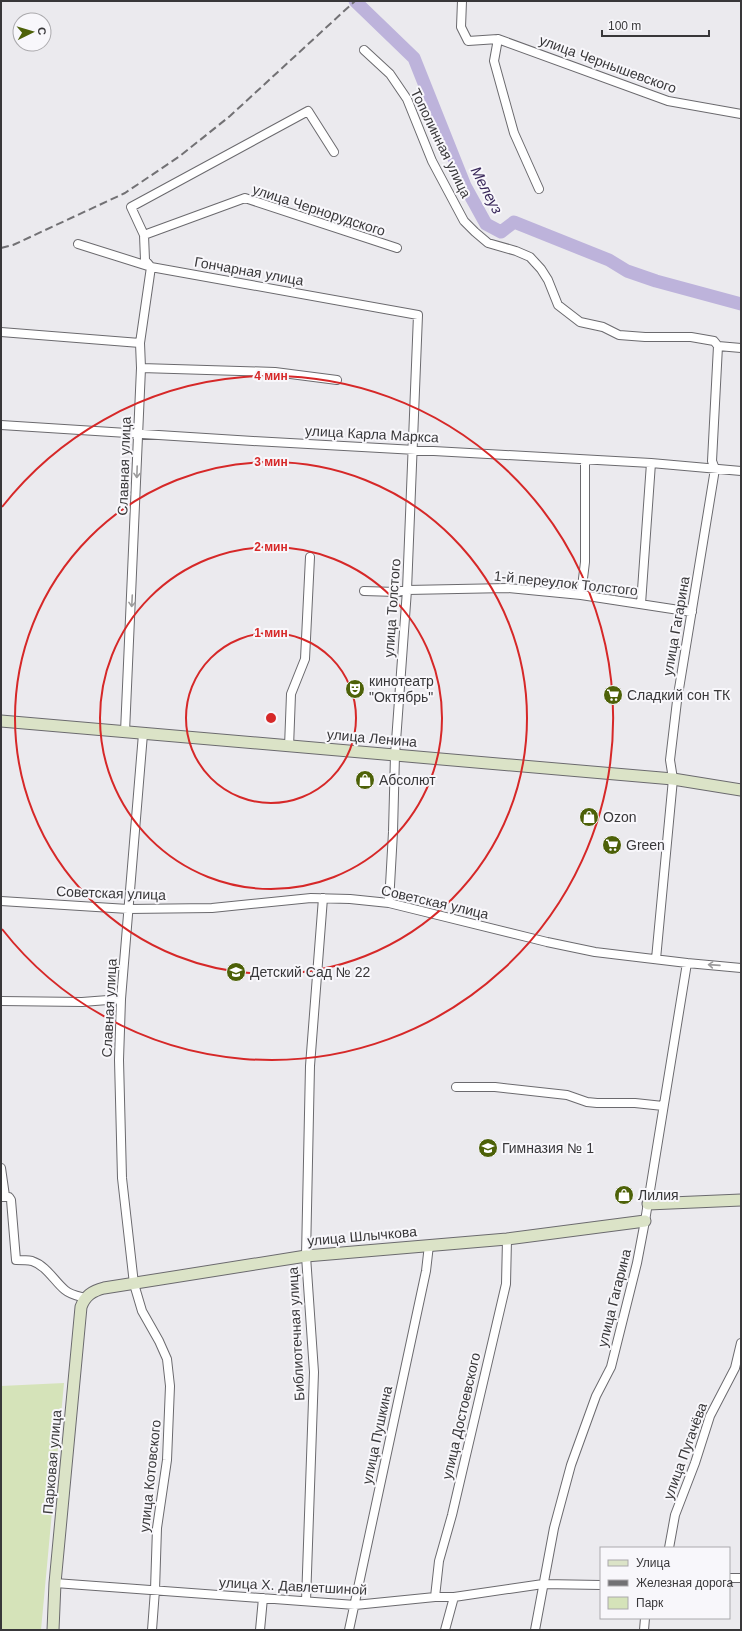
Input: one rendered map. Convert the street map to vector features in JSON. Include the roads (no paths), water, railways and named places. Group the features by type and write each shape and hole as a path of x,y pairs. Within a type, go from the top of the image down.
{"street":[{"name":"улица Чернышевского","path":"462,1 461,27 468,41 498,39 668,101 741,114"},
{"path":"498,39 494,61 514,133 539,189"},
{"name":"Тополинная улица","path":"364,50 390,74 407,99 432,161 464,221 488,243 516,251 530,257 541,269 548,280 558,306 580,322 603,327 619,335 645,338 691,337 714,341 718,346 741,348"},
{"path":"152,267 145,260 144,235 131,207 308,111 334,152"},
{"name":"улица Чернорудского","path":"144,235 245,198 397,248"},
{"name":"Гончарная улица","path":"78,244 152,267 418,315"},
{"name":"Славная улица","path":"126,732 141,368 140,343 152,267"},
{"name":"улица Толстого","path":"390,903 395,755 408,590 418,315"},
{"path":"1,332 140,343"},
{"name":"улица Гагарина","path":"656,959 673,779 670,760 677,701 715,469 712,461 718,346"},
{"path":"141,368 275,372 337,380"},
{"name":"улица Карла Маркса","path":"1,425 254,441 651,463 741,471"},
{"path":"581,595 585,562 585,460"},
{"path":"641,604 651,463"},
{"path":"289,747 291,694 304,659 310,557"},
{"name":"1-й переулок Толстого","path":"364,592 508,588 581,595 692,612"},
{"name":"улица Ленина","path":"1,721 673,779 741,790"},
{"name":"Славная улица","path":"134,1284 122,1178 119,1060 120,999 143,734"},
{"name":"Советская улица","path":"1,901 128,909 212,908 323,898 350,899 390,903 547,942 595,952 741,968"},
{"name":"Библиотечная улица","path":"306,1601 314,1372 306,1256 310,1066 323,898"},
{"name":"улица Гагарина","path":"535,1630 554,1528 571,1465 596,1396 611,1367 637,1262 648,1204 686,963"},
{"path":"1,1001 82,1002 120,999"},
{"path":"456,1087 494,1087 567,1095 592,1103 635,1103 663,1106"},
{"path":"1,1168 3,1197 9,1197 10,1200 16,1260 32,1262 50,1273 65,1291 72,1295 85,1298"},
{"path":"648,1204 741,1200"},
{"name":"улица Шлычкова","path":"85,1298 97,1290 306,1256 507,1240 645,1221"},
{"name":"улица Достоевского","path":"436,1597 439,1561 452,1515 506,1284 507,1240"},
{"name":"улица Пушкина","path":"349,1630 426,1271 430,1245"},
{"name":"улица Котовского","path":"134,1284 142,1310 167,1359 170,1386 167,1460 157,1528 152,1630"},
{"name":"Парковая улица","path":"53,1630 56,1583 82,1307 85,1298"},
{"name":"улица Пугачёва","path":"669,1547 675,1515 695,1463 710,1416 735,1368 741,1343"},
{"path":"730,1578 741,1578"},
{"name":"улица Х. Давлетшиной","path":"56,1583 355,1605 436,1597 454,1597 543,1584 600,1585"},
{"path":"445,1630 454,1597"},
{"path":"260,1630 263,1598"},
{"path":"644,1630 645,1619"}],"waterway":[{"name":"Мелеуз","path":"355,1 414,58 465,186 486,224 501,232 514,222 609,260 627,271 656,281 741,304"}],"railway":[{"path":"1,248 13,245 125,193 180,156 230,116 355,1"}],"place":[{"name":"кинотеатр \"Октябрь\"","path":"355,689"},
{"name":"Сладкий сон ТК","path":"613,695"},
{"name":"Абсолют","path":"365,780"},
{"name":"Ozon","path":"589,817"},
{"name":"Green","path":"612,845"},
{"name":"Детский Сад № 22","path":"236,972"},
{"name":"Гимназия № 1","path":"488,1148"},
{"name":"Лилия","path":"624,1195"}]}
